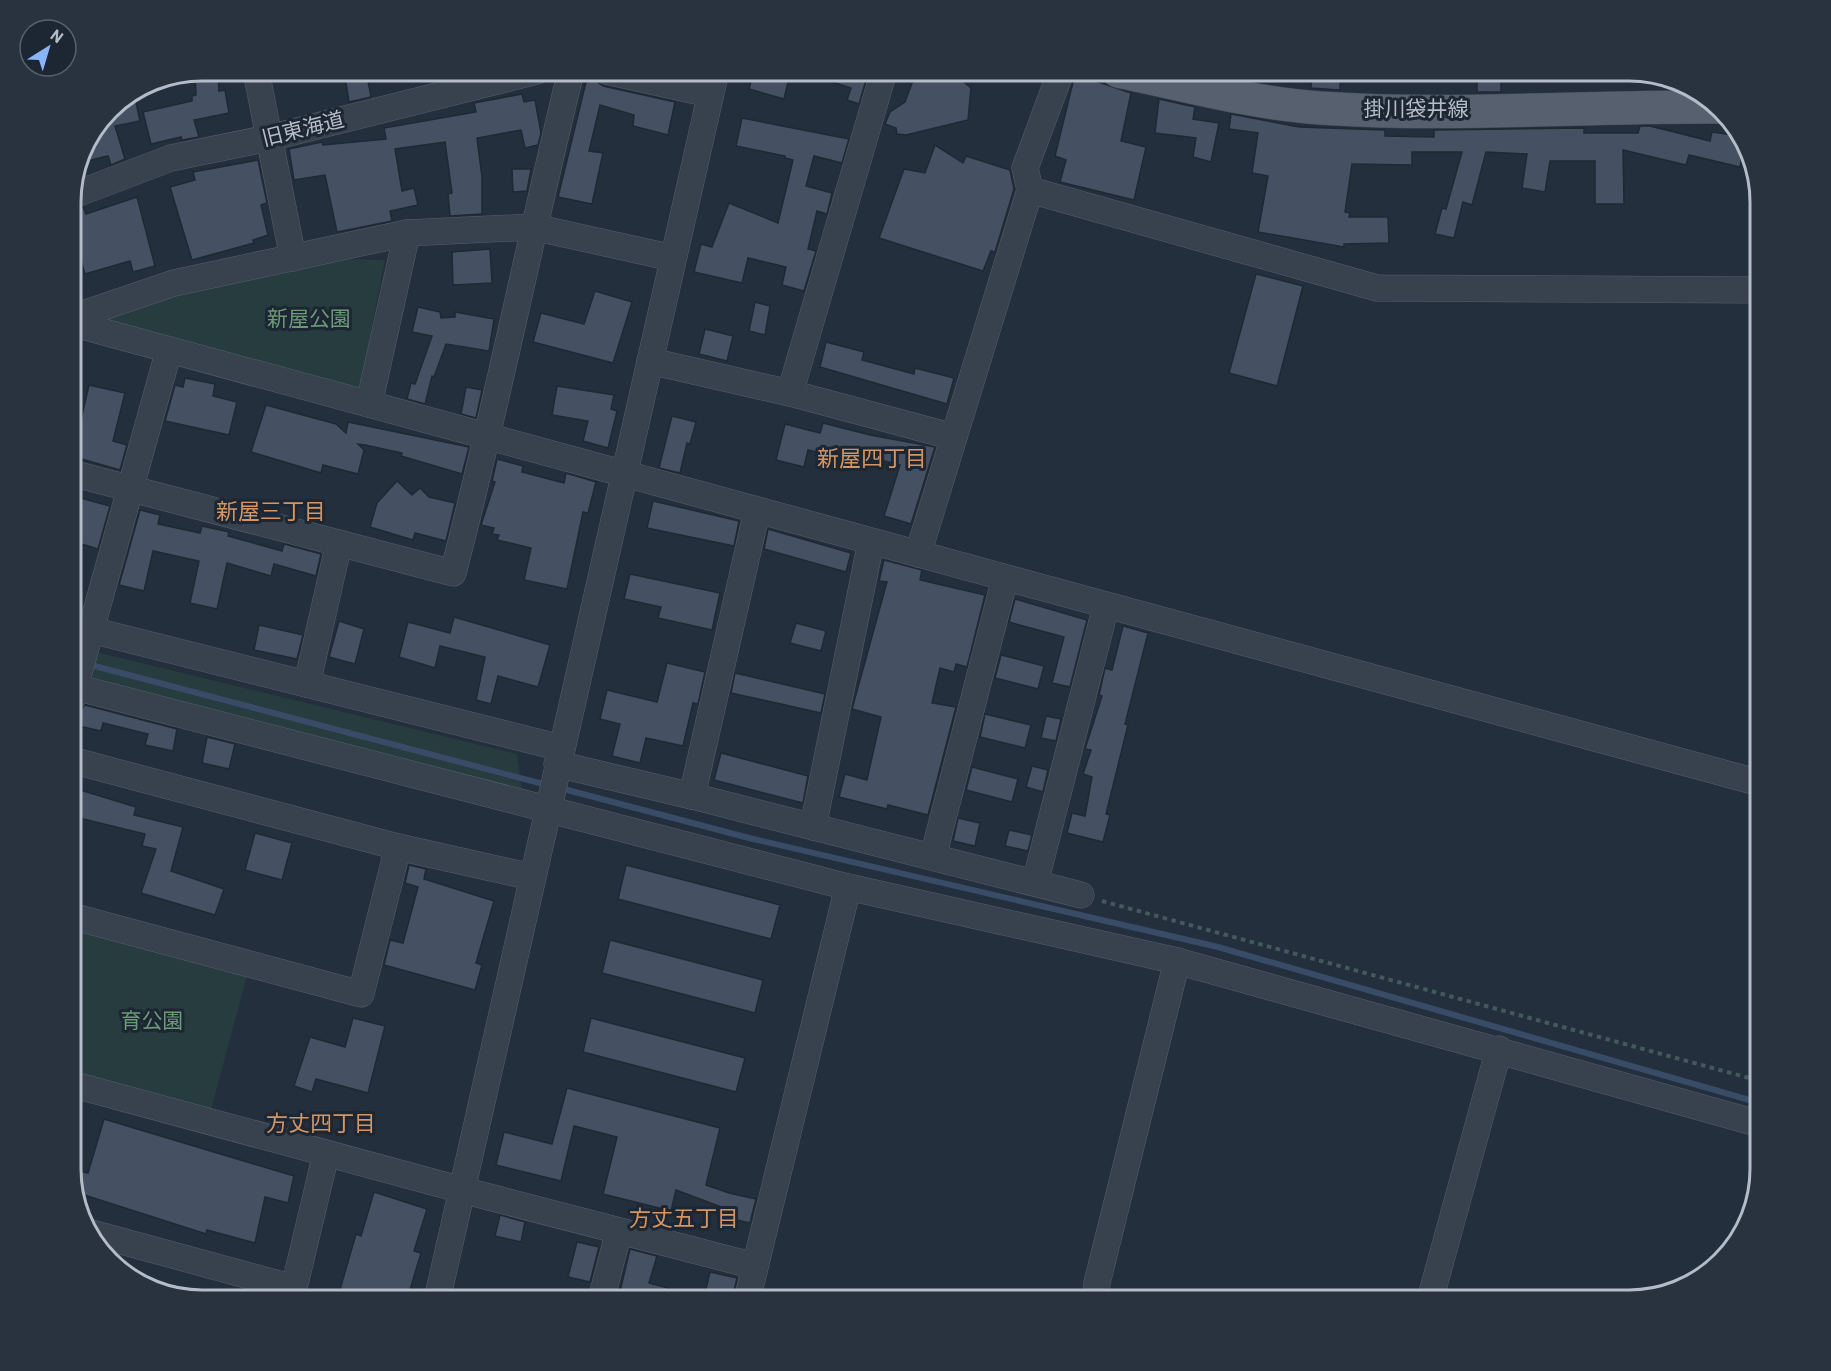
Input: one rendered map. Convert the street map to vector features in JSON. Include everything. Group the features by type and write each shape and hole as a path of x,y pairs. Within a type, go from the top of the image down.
{"main road":[{"name":"掛川袋井線","path":"1168,81 1253,100 1319,108 1382,111 1704,107"}],"street":[{"path":"258,81 293,258"},
{"name":"旧東海道","path":"81,192 171,158 269,138 494,81"},
{"path":"81,476 453,573 489,437 532,227 568,81"},
{"path":"790,393 881,81"},
{"path":"918,554 1030,190 1025,168 1057,81"},
{"path":"440,1290 713,82"},
{"path":"1030,190 1377,288 1750,290"},
{"path":"81,315 174,283 407,233 532,227 673,258"},
{"path":"369,404 407,233"},
{"path":"81,326 1750,780"},
{"path":"169,350 129,489 83,635 307,684 558,761 1081,895"},
{"path":"650,361 790,393 954,437"},
{"path":"692,796 757,511"},
{"path":"813,826 871,542"},
{"path":"307,684 339,543"},
{"path":"933,857 1005,578"},
{"path":"1035,883 1106,606"},
{"path":"81,689 548,805 848,887 1177,961 1750,1121"},
{"path":"81,763 398,847 532,877"},
{"path":"81,919 361,994 398,847"},
{"path":"749,1290 848,887"},
{"path":"1097,1290 1177,961"},
{"path":"1433,1290 1499,1049"},
{"path":"81,1087 326,1154 755,1266"},
{"path":"101,1235 294,1287 326,1154"},
{"path":"604,1290 619,1231"}],"path":[{"path":"1081,895 1750,1078"}],"green space":[{"name":"新屋公園","path":"293,258 385,260 359,393 81,321 81,315"},
{"path":"81,648 517,754 523,798 509,799 81,674"},
{"name":"育公園","path":"81,919 250,964 208,1121 81,1087"}],"building":[{"path":"195,81 219,81 219,91 225,90 229,113 194,120 199,137 182,140 181,137 151,144 143,112 192,101 192,96 196,95"},
{"path":"346,81 368,81 371,97 349,102"},
{"path":"596,81 603,86 675,102 668,135 633,126 634,115 600,105 589,151 603,153 592,204 558,197 586,82"},
{"path":"751,81 788,81 784,99 749,89"},
{"path":"829,81 866,81 859,104 847,100 851,88"},
{"path":"913,81 963,81 971,88 968,120 906,135 897,134 896,128 885,124 890,112 905,102"},
{"path":"1073,81 1096,81 1131,93 1121,141 1146,147 1134,200 1060,182 1066,160 1055,156"},
{"path":"1311,81 1340,81 1340,90 1311,88"},
{"path":"1477,81 1501,81 1501,92 1477,92"},
{"path":"522,94 524,102 535,100 541,133 538,145 525,148 521,130 477,138 482,177 482,214 450,216 448,194 452,193 445,142 395,149 402,191 414,188 418,205 390,211 392,221 337,232 325,175 294,180 289,149 322,142 323,145 386,139 384,128 476,112 474,103"},
{"path":"1159,99 1195,107 1193,119 1219,123 1211,162 1193,157 1196,138 1155,133"},
{"path":"136,101 140,121 115,126 125,159 111,165 108,156 88,161 93,148 106,128"},
{"path":"1231,114 1299,127 1385,130 1385,136 1434,137 1434,130 1584,128 1584,133 1638,133 1640,126 1650,126 1710,141 1712,132 1730,135 1742,158 1740,167 1689,155 1686,165 1623,150 1624,204 1595,204 1595,161 1550,161 1545,192 1522,188 1527,154 1486,152 1472,205 1463,202 1454,238 1435,234 1442,208 1446,209 1462,152 1412,152 1412,165 1352,164 1345,212 1350,213 1349,217 1388,217 1389,243 1344,244 1344,247 1258,232 1268,176 1252,173 1258,133 1229,129"},
{"path":"742,118 849,139 842,163 814,156 806,186 832,193 827,214 817,211 808,249 816,251 804,291 782,285 786,267 748,258 742,283 694,272 701,244 712,247 729,203 778,223 793,160 785,156 736,146"},
{"path":"935,145 963,163 966,156 1010,170 1014,189 995,252 991,251 983,271 879,238 904,169 925,173"},
{"path":"258,160 267,203 261,205 268,235 253,240 254,243 192,260 170,187 195,180 193,172"},
{"path":"512,169 531,169 527,191 513,192"},
{"path":"137,197 155,266 133,272 130,261 85,274 81,261 81,208 83,207 86,214"},
{"path":"490,249 492,283 453,285 452,252"},
{"path":"1256,274 1303,286 1277,386 1229,373"},
{"path":"595,291 632,302 613,363 533,342 541,313 584,324"},
{"path":"755,302 770,306 765,335 749,331"},
{"path":"418,307 440,312 441,318 455,317 455,312 494,319 489,351 446,344 434,377 432,376 425,404 407,399 411,383 415,384 432,336 412,332"},
{"path":"705,329 733,336 727,361 699,354"},
{"path":"826,342 864,352 862,360 914,374 915,368 954,378 947,404 820,367"},
{"path":"185,378 215,384 213,396 237,402 229,435 165,421 175,385 183,387"},
{"path":"89,385 125,393 113,441 127,445 120,470 81,459 81,420"},
{"path":"557,386 614,395 611,409 617,411 608,448 583,441 588,421 552,415"},
{"path":"466,387 482,390 476,418 461,414"},
{"path":"266,405 336,424 346,433 348,422 469,447 462,474 401,456 402,453 358,444 364,450 358,474 323,465 321,473 251,452"},
{"path":"672,416 696,422 690,444 687,443 680,473 659,468"},
{"path":"823,423 870,435 935,447 911,524 884,516 900,465 850,452 848,460 808,450 804,467 776,460 785,424 820,433"},
{"path":"497,459 523,466 522,472 564,483 566,473 596,482 588,513 583,512 567,589 524,580 531,548 497,540 499,535 492,534 494,528 481,525 495,482 492,481"},
{"path":"397,481 412,495 420,488 429,497 455,503 446,541 415,533 413,540 370,527 377,503"},
{"path":"81,498 110,506 98,549 81,544"},
{"path":"653,501 739,521 734,546 647,528"},
{"path":"140,510 160,515 158,524 200,533 202,526 229,532 228,536 282,551 284,544 321,554 316,576 274,564 271,576 227,563 217,609 190,603 199,561 153,551 144,591 119,585"},
{"path":"768,529 851,553 846,572 764,549"},
{"path":"884,560 922,570 920,580 985,595 967,667 956,664 954,672 940,668 932,703 956,707 928,815 888,805 887,809 839,797 845,774 867,780 881,717 852,709 887,582 879,581"},
{"path":"630,574 720,593 712,630 658,618 661,607 624,599"},
{"path":"1015,599 1087,620 1070,687 1052,683 1064,637 1009,622"},
{"path":"454,617 550,645 538,687 498,676 491,704 476,700 485,657 440,646 435,668 399,657 408,622 450,633"},
{"path":"339,621 364,629 355,664 329,657"},
{"path":"796,623 826,631 821,651 790,643"},
{"path":"259,625 303,635 297,659 254,650"},
{"path":"1123,626 1148,633 1125,724 1128,725 1106,814 1110,815 1103,842 1067,833 1072,813 1085,816 1092,777 1083,774 1091,750 1085,749 1102,696 1099,695 1105,668 1112,670"},
{"path":"1001,655 1044,666 1038,689 995,678"},
{"path":"667,663 705,672 698,704 693,703 683,746 646,738 640,763 612,756 620,724 600,719 607,690 657,702"},
{"path":"735,673 825,694 821,713 731,693"},
{"path":"85,705 177,729 173,751 145,745 148,734 103,723 101,731 81,727 81,709"},
{"path":"985,714 1031,725 1025,748 980,737"},
{"path":"1046,716 1061,719 1056,741 1041,738"},
{"path":"207,737 235,744 229,769 202,763"},
{"path":"721,753 808,776 803,803 714,780"},
{"path":"1032,766 1048,770 1043,792 1026,787"},
{"path":"972,767 1018,779 1012,802 966,790"},
{"path":"81,790 136,807 134,815 183,827 171,871 224,889 215,915 141,893 156,849 142,846 145,834 81,818"},
{"path":"958,818 980,823 975,846 953,841"},
{"path":"1009,830 1032,835 1028,851 1005,846"},
{"path":"255,833 292,843 282,880 245,870"},
{"path":"409,865 426,869 424,879 494,901 476,963 482,965 475,990 384,965 390,940 403,943 418,887 405,883"},
{"path":"626,865 780,905 771,939 618,899"},
{"path":"610,940 763,980 755,1013 602,973"},
{"path":"353,1018 385,1026 368,1093 316,1079 312,1092 294,1086 310,1037 345,1047"},
{"path":"591,1018 745,1058 736,1092 583,1052"},
{"path":"567,1088 720,1128 706,1185 756,1199 750,1223 723,1217 724,1208 676,1190 671,1211 603,1194 617,1137 574,1126 561,1181 496,1165 504,1132 552,1144"},
{"path":"104,1119 294,1176 288,1203 265,1197 255,1243 207,1230 206,1234 83,1195 81,1171 88,1173"},
{"path":"374,1192 427,1209 414,1251 421,1253 410,1290 340,1290 356,1234 361,1236"},
{"path":"500,1215 525,1222 521,1242 495,1236"},
{"path":"577,1242 599,1247 590,1282 568,1277"},
{"path":"630,1249 657,1256 649,1283 675,1290 620,1290"},
{"path":"710,1272 737,1278 734,1290 706,1290"}],"waterway":[{"path":"87,664 547,785"},
{"path":"560,788 749,838 1218,947 1750,1100"}],"district":[{"name":"新屋四丁目","path":"872,458"},
{"name":"新屋三丁目","path":"271,511"},
{"name":"方丈四丁目","path":"321,1123"},
{"name":"方丈五丁目","path":"684,1218"}]}
